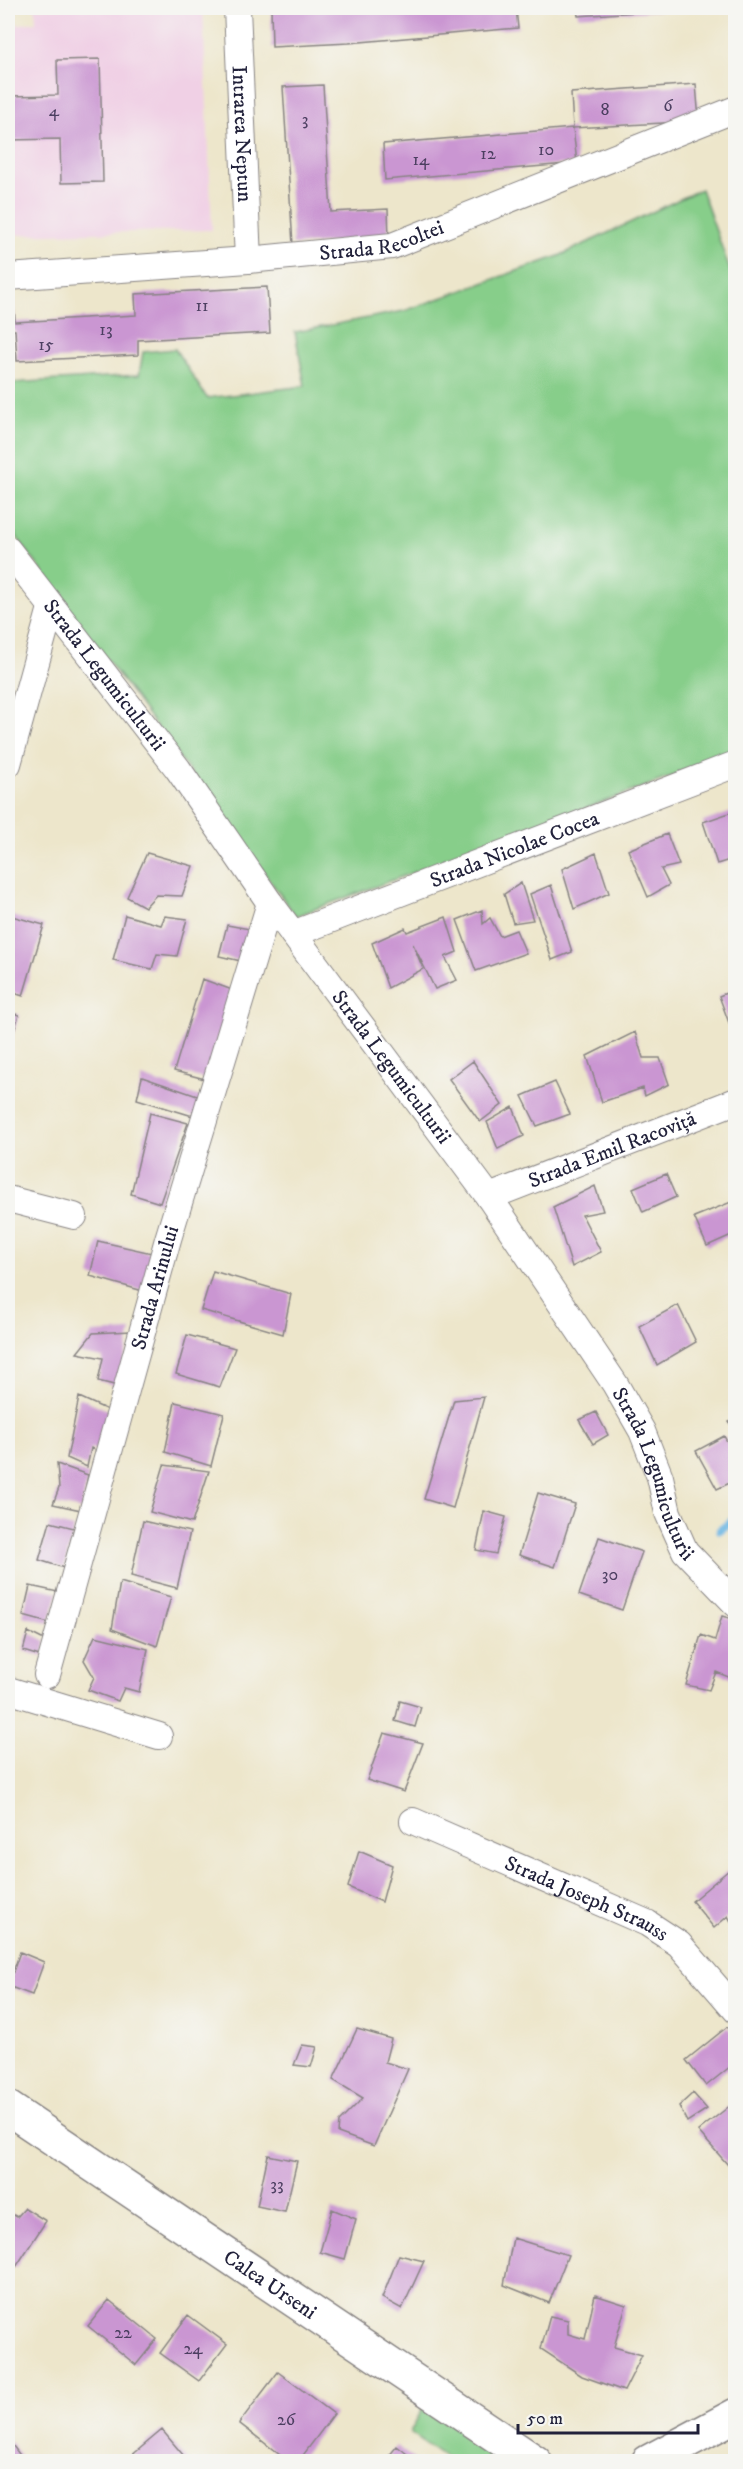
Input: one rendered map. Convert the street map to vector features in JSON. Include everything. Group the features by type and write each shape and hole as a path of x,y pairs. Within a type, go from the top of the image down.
{"street":[{"name":"Intrarea Neptun","path":"237,8 248,260"},
{"name":"Strada Recoltei","path":"8,277 248,260 392,246 735,109"},
{"name":"Strada Legumiculturii","path":"8,550 178,769 270,903 489,1197 615,1384 642,1431 660,1477 668,1513 685,1551 735,1604"},
{"path":"8,764 51,608"},
{"name":"Strada Nicolae Cocea","path":"293,934 735,764"},
{"name":"Strada Arinului","path":"47,1675 168,1239 270,903"},
{"name":"Strada Emil Racoviță","path":"489,1197 735,1101"},
{"path":"8,1199 74,1216"},
{"path":"8,1690 159,1736"},
{"name":"Strada Joseph Strauss","path":"413,1821 647,1923 679,1944 735,2010"},
{"name":"Calea Urseni","path":"8,2108 535,2462"},
{"path":"648,2462 735,2415"}],"shaded area":[{"path":"35,8 203,8 212,230 8,235 8,26 36,22"}],"green space":[{"path":"701,189 735,284 735,753 296,916 8,525 8,371 12,383 139,375 143,352 175,349 207,398 305,386 295,332 404,311 559,256"},
{"path":"427,2401 517,2461 451,2461 410,2432"}],"building":[{"path":"271,8 516,8 518,28 349,43 272,47"},
{"path":"577,8 681,8 681,9 578,16"},
{"path":"100,59 103,182 61,183 60,139 8,140 8,96 58,95 57,60"},
{"path":"696,84 699,121 573,128 571,93"},
{"path":"323,85 331,212 388,209 389,239 293,245 283,87"},
{"path":"573,128 577,163 385,180 383,144"},
{"path":"267,287 270,333 138,340 138,355 17,361 15,330 8,330 8,292 13,292 15,322 136,315 135,294"},
{"path":"735,811 736,858 717,864 703,822"},
{"path":"667,834 679,865 661,869 669,885 648,897 628,850"},
{"path":"147,853 193,866 182,896 156,895 145,907 127,897"},
{"path":"596,853 609,893 574,909 562,869"},
{"path":"521,883 533,920 513,923 504,894"},
{"path":"551,885 572,952 552,960 530,894"},
{"path":"482,910 483,924 490,918 500,936 516,930 526,953 476,971 457,920"},
{"path":"8,915 44,925 23,996 8,991"},
{"path":"125,915 161,925 165,916 187,919 177,956 157,954 152,969 113,960"},
{"path":"446,917 457,952 445,957 457,980 435,989 413,944 423,969 388,988 372,943 405,928 407,932"},
{"path":"227,925 250,929 241,961 219,956"},
{"path":"202,979 235,991 205,1079 174,1071"},
{"path":"736,989 736,1039 735,1039 719,996"},
{"path":"8,1012 19,1015 8,1051"},
{"path":"635,1032 643,1058 660,1058 669,1084 645,1096 643,1088 602,1102 587,1056"},
{"path":"473,1061 502,1105 480,1122 449,1079"},
{"path":"142,1077 203,1098 196,1117 137,1099"},
{"path":"555,1082 570,1114 537,1126 522,1096"},
{"path":"513,1107 524,1136 498,1149 487,1122"},
{"path":"150,1113 188,1123 160,1203 131,1194"},
{"path":"666,1174 676,1197 643,1212 633,1188"},
{"path":"595,1186 603,1211 582,1215 601,1252 572,1267 553,1207"},
{"path":"736,1200 736,1233 707,1246 694,1217"},
{"path":"98,1241 152,1253 143,1291 90,1276"},
{"path":"213,1271 291,1294 283,1334 201,1310"},
{"path":"678,1305 696,1342 657,1365 639,1326"},
{"path":"131,1331 118,1386 98,1381 103,1358 77,1353 93,1333"},
{"path":"187,1335 235,1348 220,1387 176,1374"},
{"path":"79,1397 112,1412 100,1452 91,1448 87,1467 67,1458"},
{"path":"484,1397 453,1508 424,1499 454,1400"},
{"path":"175,1402 224,1414 211,1466 165,1452"},
{"path":"596,1412 608,1435 593,1444 579,1420"},
{"path":"736,1419 736,1434 729,1422"},
{"path":"724,1436 736,1458 736,1480 717,1489 696,1451"},
{"path":"57,1464 88,1475 81,1510 53,1504 59,1488"},
{"path":"164,1465 209,1471 192,1523 150,1512"},
{"path":"538,1493 575,1504 555,1567 519,1555"},
{"path":"484,1511 506,1517 496,1554 476,1550"},
{"path":"143,1521 190,1532 177,1588 131,1576"},
{"path":"50,1522 74,1528 64,1568 39,1560"},
{"path":"599,1537 642,1552 622,1610 579,1595"},
{"path":"120,1582 171,1597 157,1646 112,1629"},
{"path":"30,1586 58,1592 49,1623 23,1616"},
{"path":"722,1616 736,1620 736,1680 716,1672 709,1690 686,1685 701,1635 715,1640"},
{"path":"28,1632 46,1641 43,1657 23,1651"},
{"path":"95,1636 148,1649 139,1692 124,1688 118,1701 88,1690 94,1677 84,1660"},
{"path":"400,1701 421,1707 415,1727 395,1721"},
{"path":"384,1733 423,1743 404,1792 367,1780"},
{"path":"359,1851 392,1865 382,1902 348,1887"},
{"path":"736,1864 736,1931 728,1916 714,1928 692,1901"},
{"path":"20,1952 44,1962 32,1995 8,1986"},
{"path":"727,2027 736,2035 736,2062 706,2086 686,2060"},
{"path":"357,2029 391,2039 385,2062 408,2069 374,2146 338,2133 339,2122 363,2098 333,2080"},
{"path":"302,2045 317,2047 311,2067 294,2065"},
{"path":"693,2093 707,2109 687,2122 679,2106"},
{"path":"736,2101 736,2174 698,2131"},
{"path":"268,2155 297,2161 285,2212 257,2206"},
{"path":"25,2208 46,2221 16,2267 8,2262 8,2214 9,2212 17,2217"},
{"path":"332,2209 356,2219 345,2259 320,2252"},
{"path":"513,2238 568,2255 549,2303 504,2285"},
{"path":"399,2255 424,2261 402,2309 382,2298"},
{"path":"595,2295 626,2305 614,2347 642,2355 624,2391 582,2376 541,2349 550,2316 568,2320 568,2334 585,2339"},
{"path":"109,2300 157,2339 136,2365 88,2326"},
{"path":"188,2315 227,2344 199,2381 160,2353"},
{"path":"278,2372 334,2414 298,2462 289,2462 239,2423"},
{"path":"162,2430 189,2462 124,2462"},
{"path":"10,2442 25,2462 8,2462"},
{"path":"397,2446 417,2462 384,2462"}],"waterway":[{"path":"720,1530 736,1518"}]}
